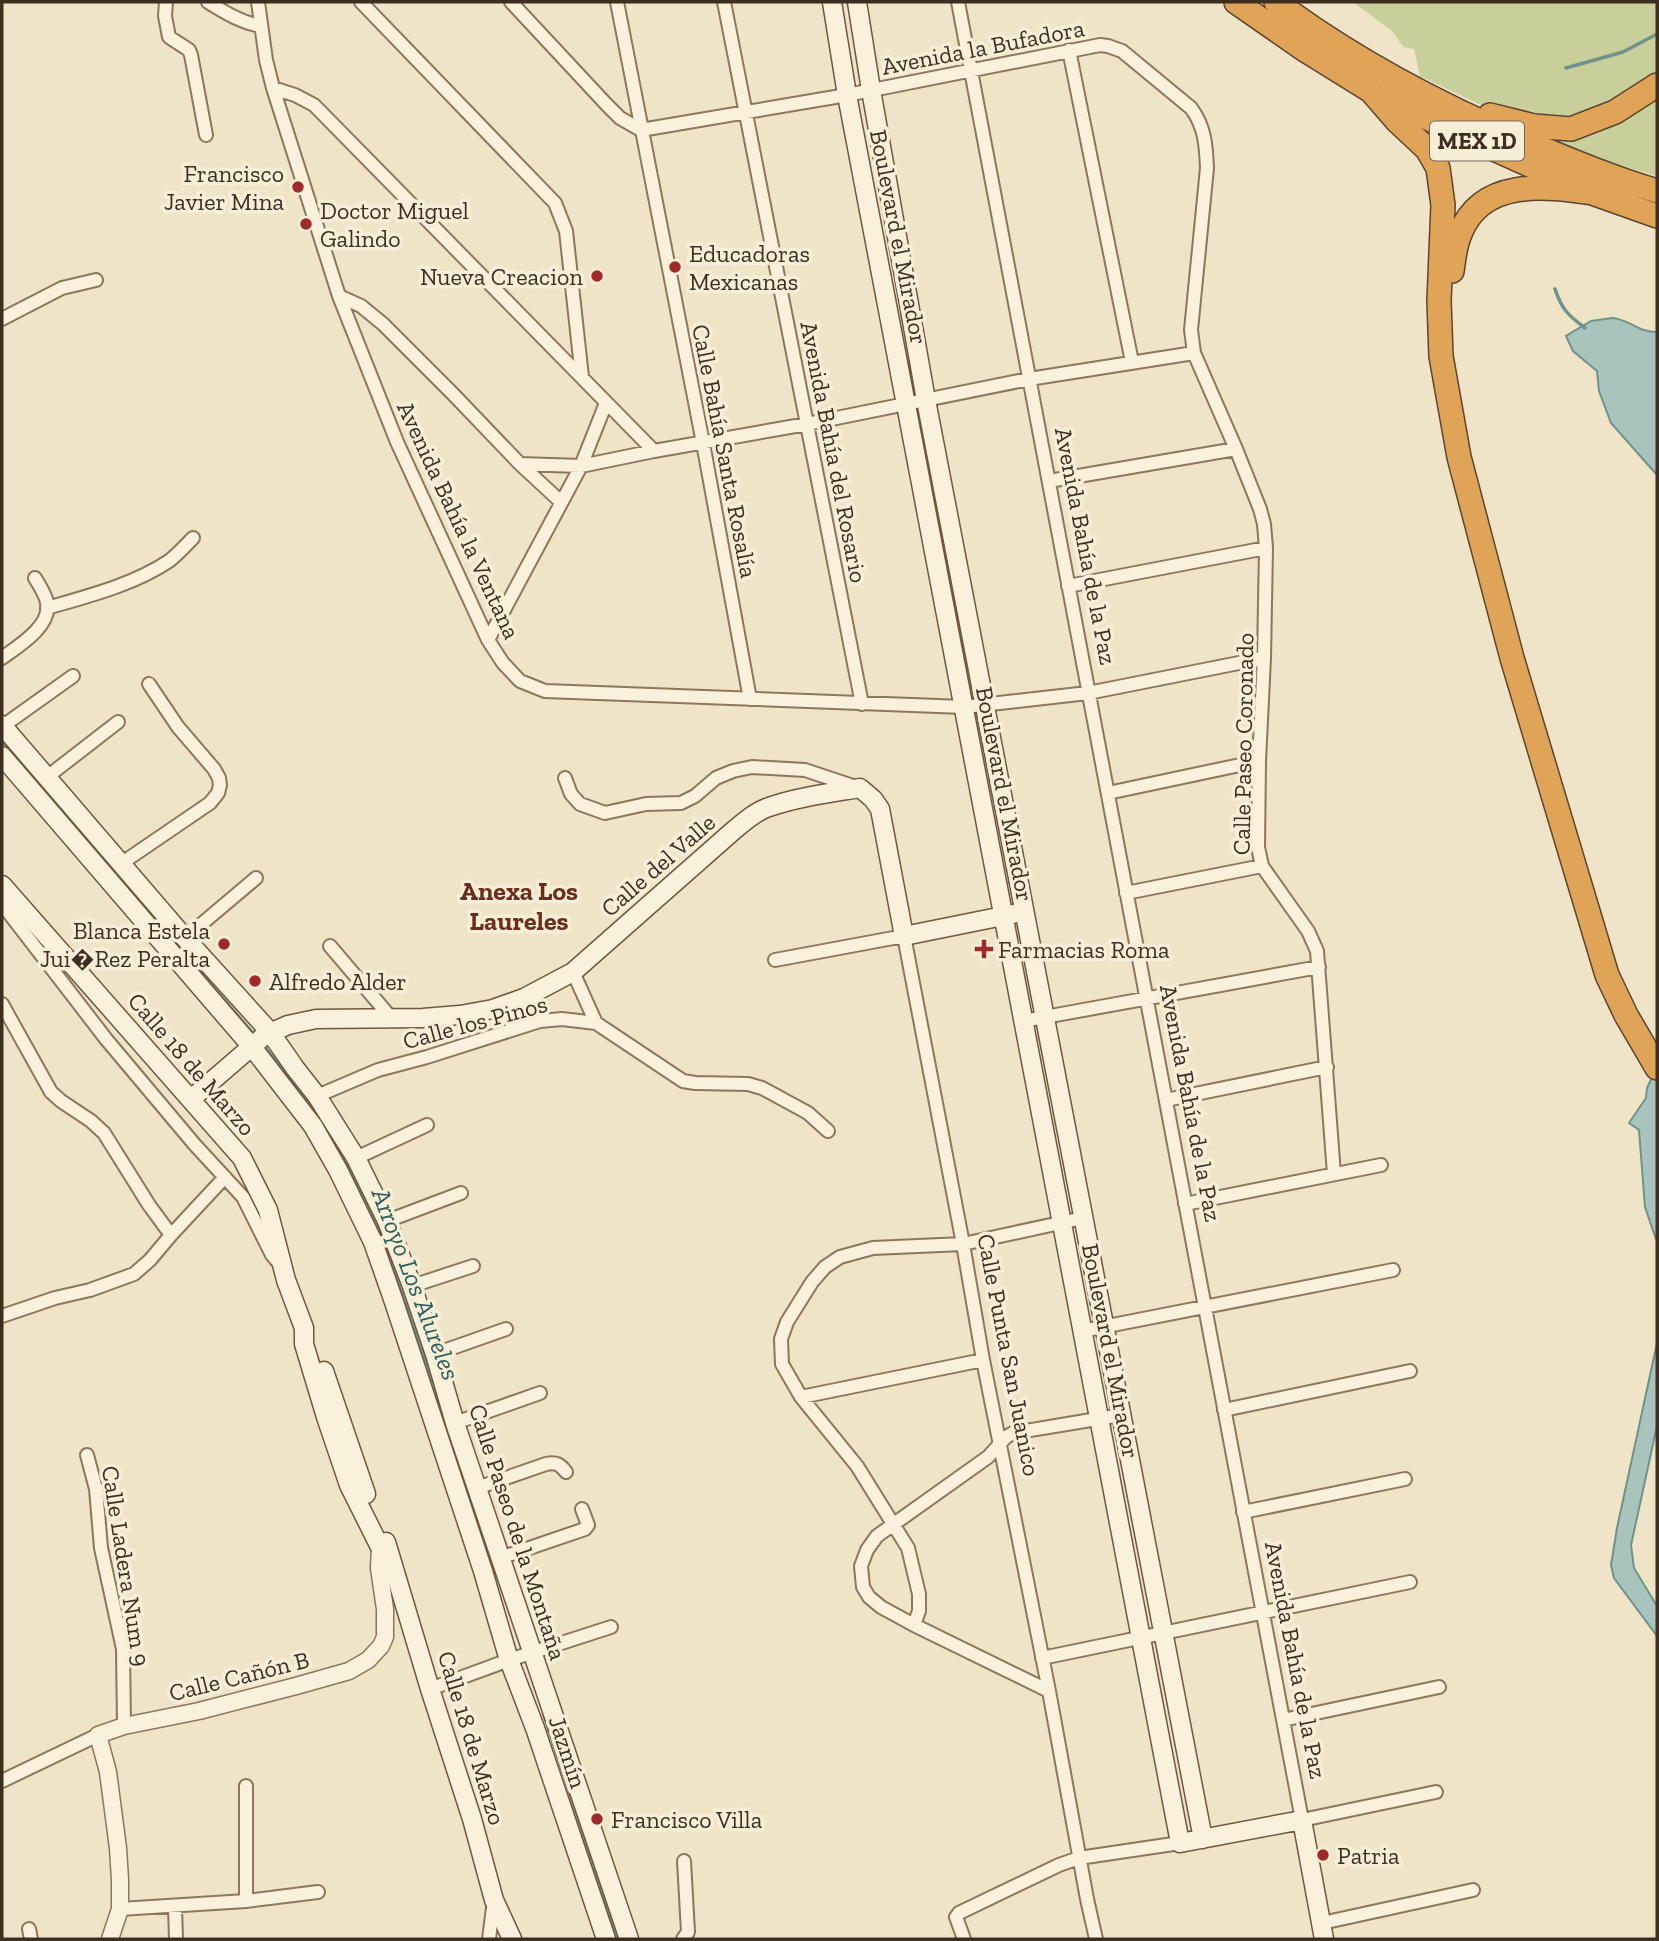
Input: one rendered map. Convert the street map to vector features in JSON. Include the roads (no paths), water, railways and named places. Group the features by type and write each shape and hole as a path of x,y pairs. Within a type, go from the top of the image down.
{"highway":[{"name":"MEX 1D","path":"1236,2 1371,91 1592,193 1657,216"},
{"name":"MEX 1D","path":"1276,2 1336,45 1411,88 1555,154 1650,188"},
{"path":"1411,88 1490,115 1534,126 1571,129 1615,112 1655,88"},
{"path":"1371,91 1397,121 1427,149 1438,168 1443,205 1439,301 1441,356 1459,457 1512,657 1607,975 1626,1015 1656,1056"},
{"path":"1592,193 1537,187 1499,194 1478,206 1460,233 1456,249 1450,285 1451,337 1484,509 1570,822 1616,970 1656,1056"}],"main road":[{"name":"Boulevard el Mirador","path":"832,2 847,95 1180,1843"},
{"name":"Boulevard el Mirador","path":"858,2 926,400 1203,1839"},
{"name":"Calle Paseo de la Montaña","path":"2,725 185,938 261,1040 338,1170 373,1242 479,1559 522,1656 599,1846 629,1939"},
{"name":"Calle Paseo de la Montaña","path":"2,756 261,1040 295,1068 317,1096 356,1158 387,1221 435,1354 500,1558 522,1656"},
{"name":"Calle del Valle","path":"191,1099 261,1040 288,1025 316,1019 392,1019 460,1015 493,1009 524,998 573,972 751,817 767,807 860,788"},
{"name":"Calle Punta San Juanico","path":"860,788 880,809 904,936"},
{"name":"Calle 18 de Marzo","path":"2,885 242,1158 268,1210 282,1265 304,1328 304,1343 326,1418 349,1485 385,1548 472,1819 494,1899"},
{"path":"904,936 1024,912"},
{"name":"Jazmín","path":"522,1656 535,1728 606,1939"},
{"path":"1180,1843 1302,1820"},
{"name":"Avenida Bahía de la Paz","path":"1302,1820 1323,1931"},
{"path":"494,1899 512,1939"}],"street":[{"path":"166,2 165,16 169,37 185,47 191,55 206,135"},
{"path":"208,2 233,18 260,26"},
{"name":"Avenida Bahía la Ventana","path":"258,2 260,26 273,88 339,296 397,442 488,640 503,663 520,681 545,691 964,707 1088,692 1264,658"},
{"path":"360,2 555,203 566,231 582,377"},
{"path":"511,2 620,118 641,130"},
{"name":"Calle Bahía Santa Rosalía","path":"617,2 750,699"},
{"name":"Avenida Bahía del Rosario","path":"724,2 862,704"},
{"name":"Avenida Bahía de la Paz","path":"958,2 1302,1820"},
{"name":"Avenida la Bufadora","path":"641,130 847,95 1069,50 1100,45 1117,48 1191,108 1200,120 1206,141 1207,168 1191,330 1194,352"},
{"path":"1069,50 1132,362"},
{"path":"273,88 295,94 314,105 654,451"},
{"path":"2,319 62,288 96,280"},
{"path":"339,296 360,306 383,324 520,464 561,502"},
{"path":"520,464 580,466 1029,379 1194,352"},
{"name":"Calle Paseo Coronado","path":"1194,352 1260,509 1266,548 1258,847 1262,866 1308,932 1317,951 1335,1174"},
{"path":"488,640 580,466 606,403"},
{"path":"1049,481 1236,449"},
{"path":"47,608 136,578 170,560 192,538"},
{"path":"1068,586 1266,548"},
{"path":"2,658 43,624 47,603 35,578"},
{"path":"2,725 73,676"},
{"path":"122,863 210,803 220,786 214,769 178,727 149,684"},
{"path":"47,777 118,722"},
{"path":"1108,793 1259,761"},
{"path":"565,778 571,794 580,804 605,813 646,804 681,803 695,796 716,778 733,771 752,768 805,770 860,788"},
{"path":"1126,893 1262,866"},
{"path":"185,938 256,878"},
{"name":"Calle 18 de Marzo","path":"2,904 106,1038 187,1136 243,1197 272,1255 282,1265"},
{"path":"775,960 904,936"},
{"name":"Calle Punta San Juanico","path":"904,936 983,1360 1096,1939"},
{"path":"330,946 392,1019"},
{"path":"1023,1021 1319,967"},
{"path":"573,972 596,1023"},
{"path":"2,1004 51,1091 104,1133 171,1235"},
{"name":"Calle los Pinos","path":"317,1096 378,1070 540,1021 562,1020 596,1023 683,1081 748,1084 762,1088 808,1113 828,1131"},
{"path":"1166,1100 1327,1067"},
{"path":"356,1158 427,1125"},
{"path":"1185,1204 1381,1165"},
{"path":"2,1317 55,1298 90,1290 134,1273 150,1260 225,1177"},
{"path":"387,1221 461,1193"},
{"path":"914,1625 919,1611 919,1594 908,1548 857,1466 801,1396 782,1364 781,1339 787,1322 812,1282 825,1267 840,1257 873,1248 963,1244 1083,1218"},
{"path":"412,1286 473,1266"},
{"path":"1082,1331 1393,1270"},
{"path":"435,1354 506,1329"},
{"path":"801,1396 983,1360"},
{"path":"1224,1410 1410,1371"},
{"path":"455,1423 540,1393"},
{"path":"1049,1691 880,1607 863,1587 861,1566 867,1550 877,1536 988,1457 1013,1433 1121,1415"},
{"name":"Calle Ladera Num 9","path":"88,1455 96,1489 101,1548 123,1649 124,1726"},
{"path":"477,1488 546,1464 560,1465 566,1472"},
{"path":"1243,1512 1405,1479"},
{"path":"500,1558 585,1529 588,1525 582,1509"},
{"name":"Calle Cañón B","path":"2,1781 124,1726 199,1711 296,1686 349,1671 368,1660 374,1656 385,1637 385,1609 379,1568 385,1548"},
{"path":"1042,1658 1410,1583"},
{"path":"429,1689 611,1628"},
{"path":"1283,1720 1438,1687"},
{"path":"99,1735 108,1772 118,1848 120,1909 110,1939"},
{"path":"246,1786 246,1901"},
{"path":"1302,1820 1436,1793"},
{"path":"964,1939 956,1917 959,1913 1059,1865 1079,1858 1180,1843"},
{"path":"683,1939 688,1932 684,1861"},
{"path":"1323,1931 1473,1890"},
{"path":"120,1909 246,1901 318,1892"},
{"name":"Calle 18 de Marzo","path":"489,1939 494,1899"},
{"path":"175,1907 176,1939"}],"water":[{"path":"1612,318 1657,332 1657,475 1611,423 1599,391 1597,371 1573,351 1566,336 1591,321"},
{"path":"1657,1054 1657,1242 1645,1207 1639,1130 1629,1123 1646,1098"},
{"path":"1657,1343 1657,1426 1631,1545 1634,1568 1657,1606 1657,1636 1614,1578 1611,1565"}],"waterway":[{"path":"1566,68 1623,52 1657,34"},
{"path":"1555,289 1566,311 1585,328"},
{"name":"Arroyo Los Alureles","path":"2,741 256,1037"},
{"name":"Arroyo Los Alureles","path":"263,1045 315,1109 353,1175 382,1237 439,1399"},
{"name":"Arroyo Los Alureles","path":"544,1715 618,1939"}],"place":[{"name":"Francisco Javier Mina","path":"298,187"},
{"name":"Doctor Miguel Galindo","path":"306,224"},
{"name":"Educadoras Mexicanas","path":"675,267"},
{"name":"Nueva Creacion","path":"597,276"},
{"name":"Blanca Estela Jui�Rez Peralta","path":"224,944"},
{"name":"Farmacias Roma","path":"984,949"},
{"name":"Alfredo Alder","path":"255,981"},
{"name":"Francisco Villa","path":"597,1819"},
{"name":"Patria","path":"1323,1855"}],"district":[{"name":"Anexa Los Laureles","path":"519,906"}]}
